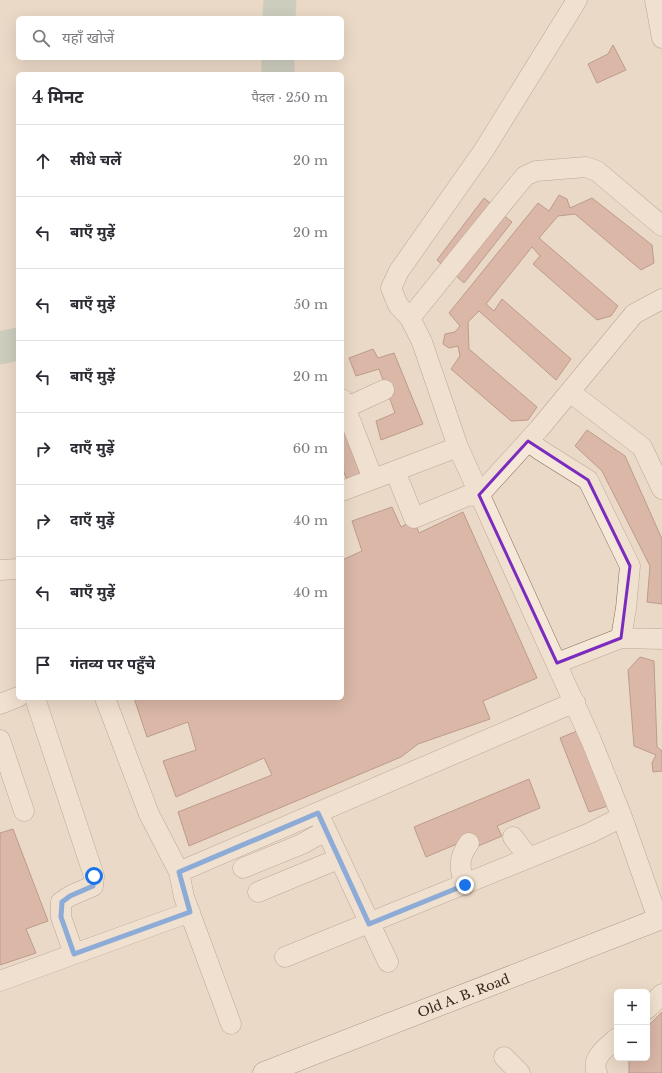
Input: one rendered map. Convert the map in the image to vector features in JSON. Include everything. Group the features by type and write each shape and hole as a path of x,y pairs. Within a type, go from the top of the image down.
{"street":[{"path":"577,0 484,150 399,271 390,288 398,305 410,318 422,342 458,447 575,702 622,817 660,918"},
{"path":"655,0 662,38"},
{"path":"410,318 525,176 536,171 586,167 597,171 662,226"},
{"path":"395,471 414,518 467,496 479,495 570,392 634,314 662,299"},
{"path":"373,479 344,403 384,390"},
{"path":"570,392 642,447 662,489"},
{"path":"528,441 588,480 630,566 626,608 621,638"},
{"path":"344,490 458,447"},
{"path":"0,570 16,569"},
{"path":"557,663 621,638 662,639"},
{"path":"0,704 16,698"},
{"path":"36,700 94,876 93,886 70,896 62,902 61,917 74,954"},
{"path":"106,700 149,814 179,872 190,912 231,1024"},
{"path":"179,872 321,822 575,702"},
{"path":"0,740 24,811"},
{"path":"285,957 465,885 590,833 622,817"},
{"path":"321,822 388,962"},
{"path":"243,868 302,844 321,822"},
{"path":"513,837 529,858"},
{"path":"465,885 461,873 461,854 469,844"},
{"path":"258,892 338,859"},
{"path":"0,980 190,912"},
{"name":"Old A. B. Road","path":"264,1073 287,1069 660,918"},
{"path":"650,1006 662,994"},
{"path":"597,1073 595,1069 598,1056 614,1041"},
{"path":"504,1056 520,1073"}],"highlighted area":[{"path":"528,441 588,480 630,566 621,638 557,663 479,495"}],"building":[{"path":"613,45 626,70 597,83 588,64 608,54"},
{"path":"559,195 567,199 570,208 592,198 652,245 654,263 641,270 575,214 558,216 539,238 618,306 611,316 597,320 533,264 540,256 532,247 486,304 494,311 502,299 571,359 556,380 479,311 468,322 469,349 537,407 528,420 511,421 451,369 460,356 458,346 449,348 443,344 445,334 455,332 460,326 449,313 538,203 549,211"},
{"path":"484,198 494,206 445,268 437,260"},
{"path":"502,214 512,222 464,283 455,275"},
{"path":"373,349 378,358 394,353 423,424 381,440 376,421 395,413 379,369 356,376 349,358"},
{"path":"344,430 361,476 346,478 344,472"},
{"path":"587,430 625,456 662,539 662,604 647,602 650,566 602,471 575,446"},
{"path":"392,507 401,527 414,520 419,533 463,512 537,678 483,701 490,719 418,744 401,757 189,846 178,812 272,775 264,758 176,797 163,761 196,750 188,722 147,737 135,700 344,700 344,559 362,551 352,521"},
{"path":"640,657 654,661 657,747 662,751 662,771 653,772 652,763 656,755 634,746 628,670"},
{"path":"577,731 608,806 589,812 560,738"},
{"path":"529,779 540,808 497,826 502,836 476,847 471,838 426,857 414,827"},
{"path":"13,829 48,921 26,929 36,953 0,965 0,833"},
{"path":"662,1012 662,1073 629,1073 629,1061 650,1061 650,1024"}],"waterway":[{"path":"279,16 280,0"},
{"path":"278,60 278,72"},
{"path":"0,348 16,344"}],"route":[{"path":"94,876 93,886 70,896 62,902 61,917 74,954 190,912 184,897 179,872 318,813 369,924 465,885"}]}
